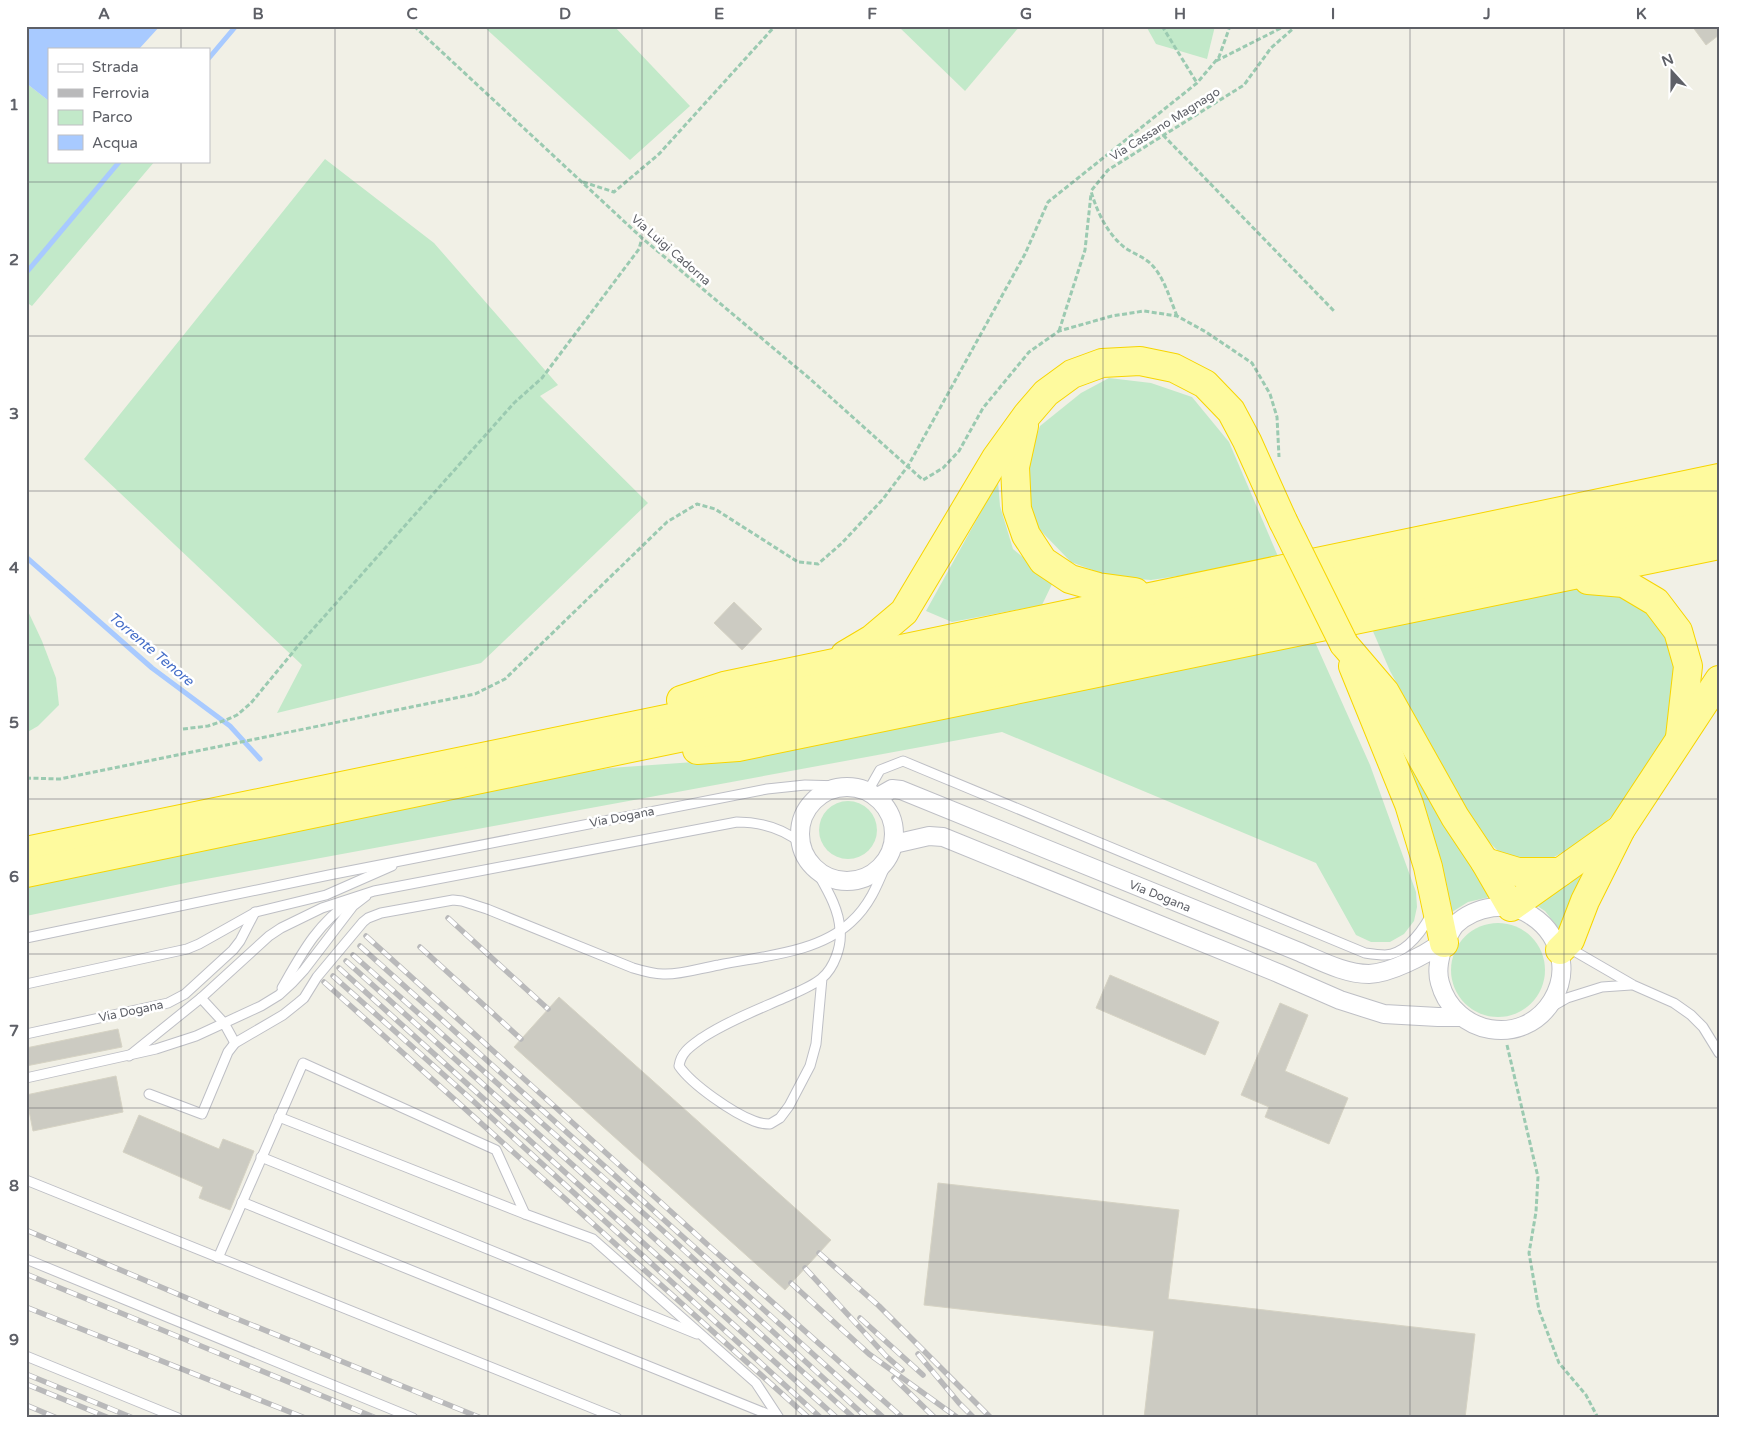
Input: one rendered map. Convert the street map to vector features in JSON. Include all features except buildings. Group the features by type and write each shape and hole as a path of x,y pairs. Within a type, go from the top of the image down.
{"highway":[{"path":"832,664 872,639 904,612 996,458 1027,415 1046,394 1072,374 1102,363 1140,360 1174,368 1205,384 1231,411 1344,644 1409,804 1428,867 1441,944"},
{"path":"1027,415 1015,467 1017,509 1026,536 1043,561 1070,580 1098,587 1157,595"},
{"path":"573,749 724,686 1719,478"},
{"path":"26,873 573,749 1719,502"},
{"path":"26,851 191,817 573,749 1719,523"},
{"path":"573,749 738,747 1719,545"},
{"path":"1450,599 1592,579 1624,583 1648,597 1656,602 1678,631 1688,666 1680,737"},
{"path":"1344,644 1385,692 1455,818 1486,862 1511,907 1621,828"},
{"path":"1560,950 1570,940 1585,901 1621,828 1719,680"},
{"path":"1486,862 1518,872 1560,872"}],"street":[{"name":"Via Dogana","path":"842,786 860,788 873,794 892,788 924,798 1346,970 1361,974 1380,972 1408,962 1441,944"},
{"path":"842,786 826,791 810,805 802,820 801,843 805,856 816,870 834,879 850,881 862,879 882,866 891,850 894,821 886,806 873,794"},
{"path":"891,850 929,836 943,837 1340,1000 1384,1014 1461,1017"},
{"path":"1490,907 1511,907 1527,913 1541,922 1552,935 1560,950 1561,978 1558,992 1546,1010 1534,1020 1520,1027 1488,1030 1474,1025 1461,1017 1447,1002 1439,982 1438,962 1441,944 1455,926 1471,913 1490,907"}],"lane":[{"path":"873,794 880,770 903,761 1366,953 1387,955 1441,944"},
{"name":"Via Dogana","path":"26,938 329,874 767,789 806,785 842,786"},
{"path":"148,816 191,817"},
{"name":"Via Dogana","path":"129,1056 201,998 269,936 322,908 374,891 737,822 762,824 790,835 801,843"},
{"path":"149,1094 202,1114 228,1052 235,1043 283,1015 298,1003 363,922 373,916 453,900 478,906 646,972 676,973 806,948 840,930 851,922 867,905 874,894 891,850"},
{"name":"Via Dogana","path":"26,984 187,949 256,912 326,895 403,860"},
{"path":"816,870 832,902 840,930 840,944 833,962 822,978 795,993 714,1031 683,1052 679,1066 690,1078 725,1105 755,1122 770,1124 780,1118 789,1106 810,1066 816,1044 822,978"},
{"name":"Via Dogana","path":"26,1078 129,1056 182,1040 261,1006 279,995 304,970 353,906 374,891"},
{"name":"Via Dogana","path":"279,995 298,959 328,918 350,902 374,891"},
{"path":"1387,955 1406,947 1421,933 1436,906"},
{"name":"Via Dogana","path":"26,1034 177,1000 233,950 256,912"},
{"path":"1560,950 1576,952 1633,985 1674,1003 1691,1015 1703,1028 1719,1053"},
{"path":"1546,1010 1568,998 1602,987 1633,985"},
{"path":"201,998 224,1023 235,1043"},
{"path":"218,1258 303,1063 496,1150 525,1214"},
{"path":"279,1117 593,1239 756,1383 778,1418"},
{"path":"261,1157 703,1336"},
{"path":"26,1180 617,1418"},
{"path":"242,1202 778,1418"},
{"path":"26,1259 413,1418"},
{"path":"26,1356 178,1418"}],"path":[{"name":"Via Luigi Cadorna","path":"414,26 642,238 809,378 923,480 943,468 959,451 983,408 1029,352 1059,331"},
{"path":"580,181 614,192 659,154 775,26"},
{"path":"1162,26 1197,83"},
{"path":"26,778 60,779 475,694 505,679 667,522 696,504 715,509 798,562 818,564 842,543 883,499 908,466 1025,254 1048,202 1197,83 1219,58 1230,26"},
{"path":"1215,62 1285,26"},
{"name":"Via Cassano Magnago","path":"1091,191 1108,170 1244,85 1270,48 1296,26"},
{"path":"1163,135 1334,311"},
{"path":"1091,191 1096,210 1108,230 1124,247 1150,263 1160,277 1177,316"},
{"path":"1059,331 1084,250 1091,191"},
{"path":"183,729 208,726 226,720 237,715 250,703 298,646 514,403 542,378 639,248 642,238"},
{"path":"1059,331 1112,316 1144,311 1177,316 1206,332 1252,363 1270,394 1277,417 1280,464"},
{"path":"1504,1030 1538,1177 1536,1212 1529,1253 1539,1310 1559,1363 1586,1395 1598,1418"}],"green space":[{"path":"483,26 614,26 690,106 630,160"},
{"path":"898,26 1020,26 965,91"},
{"path":"1146,26 1215,26 1207,59 1156,44"},
{"path":"26,83 48,100 48,162 154,162 32,306 26,302"},
{"path":"325,159 434,243 558,385 540,396 648,503 481,663 277,713 302,665 84,459"},
{"path":"1109,378 1151,383 1192,397 1229,442 1280,561 1151,580 1111,577 1071,562 1039,529 1025,501 1027,462 1040,426 1081,393"},
{"path":"998,481 1000,506 1013,549 1053,582 1042,605 952,622 926,611"},
{"path":"1578,589 1610,589 1660,621 1677,660 1672,725 1618,810 1587,840 1552,858 1527,865 1505,858 1479,832 1390,671 1372,629 1490,602"},
{"path":"26,607 42,641 56,678 59,705 38,726 26,733"},
{"path":"1315,642 1370,765 1416,892 1417,907 1414,921 1404,934 1390,942 1371,942 1356,935 1316,863 1002,732 190,882 26,916 26,886 526,782 610,768 708,761"},
{"path":"1376,688 1494,896 1468,902 1452,912 1446,912"},
{"path":"848,801 859,803 872,814 877,830 875,841 864,854 848,859 837,857 824,846 819,830 821,819 832,806"},
{"path":"1606,846 1564,935 1545,911 1528,900"},
{"path":"1498,923 1516,927 1531,937 1541,952 1545,970 1541,988 1531,1003 1516,1013 1498,1017 1480,1013 1465,1003 1455,988 1451,970 1455,952 1465,937 1480,927"}],"water":[{"path":"26,26 160,26 140,48 48,48 48,100 26,83"}],"waterway":[{"name":"Torrente Tenore","path":"210,57 236,26"},
{"name":"Torrente Tenore","path":"26,273 119,162"},
{"name":"Torrente Tenore","path":"26,557 152,668 230,726 260,759"}],"railway":[{"path":"448,918 548,1009"},
{"path":"366,936 709,1246 903,1418"},
{"path":"360,946 884,1418"},
{"path":"420,947 521,1039"},
{"path":"353,955 660,1228 867,1418"},
{"path":"346,961 854,1418"},
{"path":"339,968 837,1418"},
{"path":"333,976 821,1418"},
{"path":"324,982 809,1418"},
{"path":"26,1230 220,1312 481,1418"},
{"path":"819,1253 879,1306 991,1418"},
{"path":"805,1268 886,1356 902,1370"},
{"path":"26,1274 376,1418"},
{"path":"791,1283 869,1354 958,1418"},
{"path":"26,1307 305,1418"},
{"path":"860,1318 923,1375"},
{"path":"918,1354 974,1418"},
{"path":"26,1374 133,1418"},
{"path":"894,1378 935,1418"},
{"path":"26,1384 109,1418"},
{"path":"26,1405 57,1418"}]}
